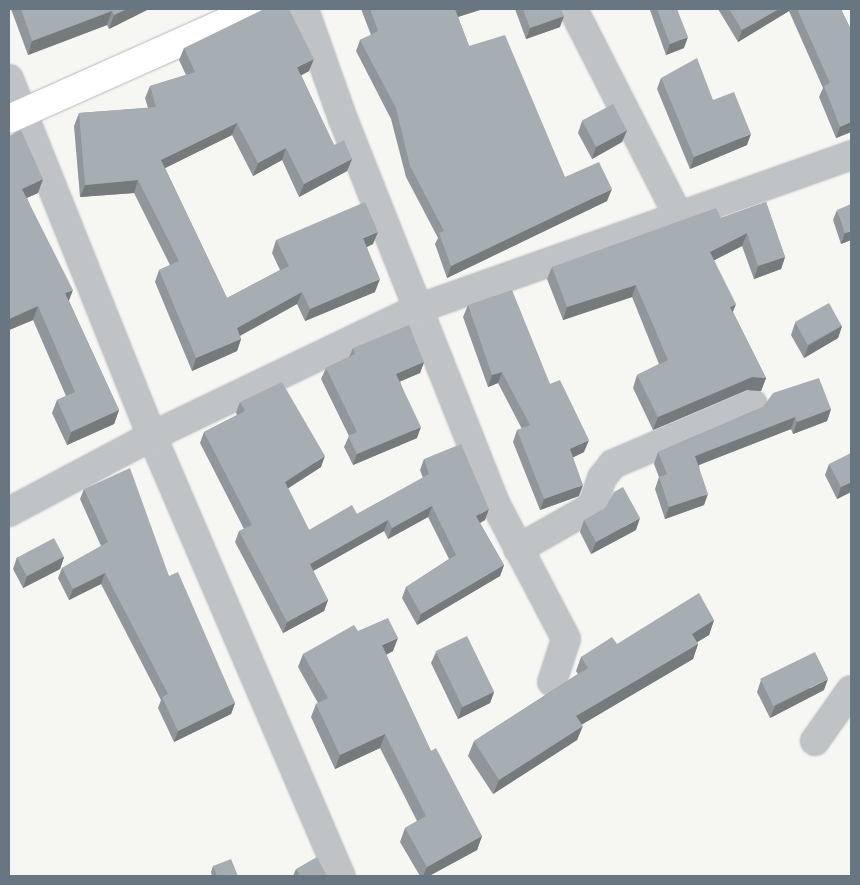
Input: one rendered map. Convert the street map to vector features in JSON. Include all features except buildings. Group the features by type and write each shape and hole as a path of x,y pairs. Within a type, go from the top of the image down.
{"main road":[{"path":"16,115 255,9"}],"street":[{"path":"304,9 417,309 495,503 566,639 552,682"},
{"path":"574,9 678,215"},
{"path":"9,79 16,115 341,876"},
{"path":"9,512 152,436 417,309 851,155"},
{"path":"518,549 592,507 602,478 613,464 753,404"},
{"path":"815,741 851,690"}]}
